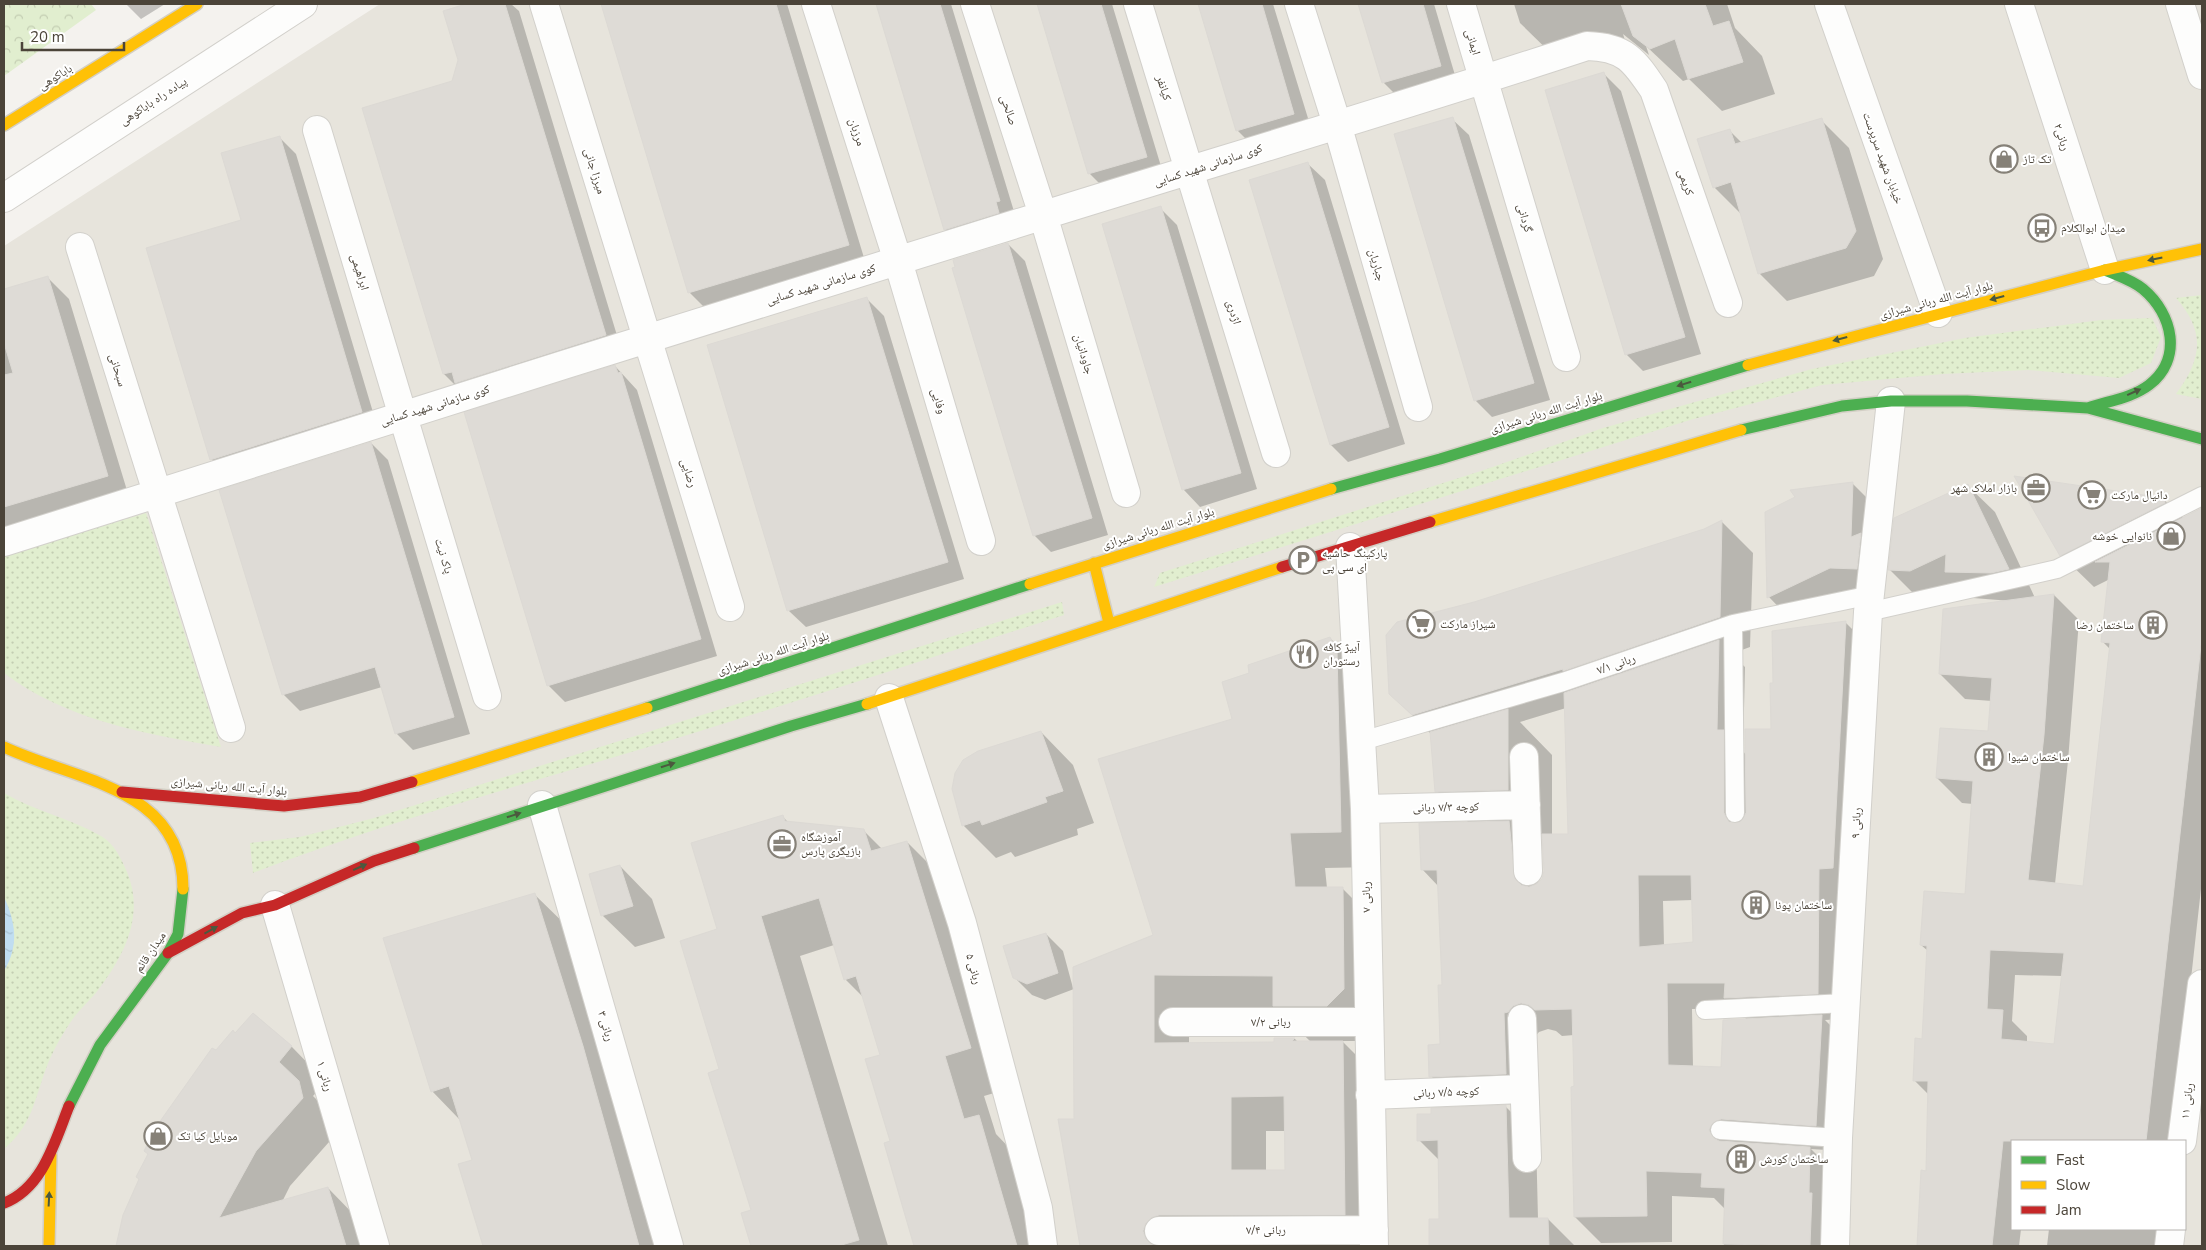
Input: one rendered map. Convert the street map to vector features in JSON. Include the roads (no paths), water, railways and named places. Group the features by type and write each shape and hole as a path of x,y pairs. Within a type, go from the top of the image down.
{"main road":[{"name":"باباکوهی","path":"4,125 197,4"},
{"name":"بلوار آیت الله ربانی شیرازی","path":"122,792 284,806 360,797 502,755 1282,503 1440,458 1779,355 2105,270 2202,249"},
{"path":"2088,408 2149,385 2164,369 2173,350 2170,331 2166,322 2145,291 2105,270"},
{"path":"168,953 242,913 275,905 374,861 542,805 791,726 889,698 1109,623 1350,547 1706,439 1833,408 1891,401 1967,401 2088,408 2202,439"},
{"path":"1094,563 1109,623"},
{"name":"میدان قائم","path":"4,747 31,760 122,792 149,809 170,836 183,867 183,900 178,934 168,953 100,1045 73,1096 51,1151 35,1180 14,1199 4,1203"},
{"path":"49,1246 51,1151"}],"street":[{"name":"پیاده راه باباکوهی","path":"4,198 303,4"},
{"name":"میرزا جانی","path":"544,4 647,339"},
{"name":"مرزبان","path":"816,4 898,261"},
{"name":"صالحی","path":"976,4 1043,215"},
{"name":"کیانفر","path":"1138,4 1191,171"},
{"name":"جباریان","path":"1300,4 1337,124 1418,407"},
{"name":"ایمانی","path":"1461,4 1484,80"},
{"name":"خیابان شهید سرپرست","path":"1828,4 1938,313"},
{"name":"ربانی۲","path":"2019,4 2105,270"},
{"path":"2180,4 2202,75"},
{"name":"کوی سازمانی شهید کسایی","path":"4,542 402,415 1484,80 1587,46 1610,47 1637,64"},
{"name":"کریمی","path":"1637,64 1654,90 1728,303"},
{"name":"گردانی","path":"1484,80 1566,357"},
{"name":"ابراهیمی","path":"317,130 402,415"},
{"name":"اژدری","path":"1191,171 1276,453"},
{"name":"جاودانیان","path":"1043,215 1126,493"},
{"name":"سبحانی","path":"80,247 231,728"},
{"name":"وفایی","path":"898,261 981,541"},
{"name":"رضایی","path":"647,339 730,607"},
{"name":"ربانی ۹","path":"1835,1246 1838,1138 1870,603 1891,401"},
{"name":"پاک نیت","path":"402,415 487,696"},
{"name":"ربانی ۷","path":"1350,547 1365,808 1374,1238"},
{"name":"ربانی ۵","path":"889,698 962,922 1038,1208 1043,1246"},
{"path":"1524,756 1528,871"},
{"name":"ربانی ۳","path":"542,805 669,1246"},
{"name":"کوچه ۷/۳ ربانی","path":"1365,808 1526,805"},
{"name":"ربانی ۱","path":"275,905 375,1246"},
{"name":"ربانی ۱۱","path":"2183,1135 2202,984"},
{"path":"1522,1019 1523,1089 1527,1158"},
{"name":"ربانی ۷/۲","path":"1173,1022 1368,1022"},
{"name":"کوچه ۷/۵ ربانی","path":"1370,1094 1523,1089"},
{"path":"2169,1246 2171,1230"},
{"name":"ربانی ۷/۴","path":"1158,1231 1374,1238"}],"lane":[{"name":"ربانی ۷/۱","path":"1362,741 1563,682 1733,624 1870,603 2057,569 2202,496"},
{"path":"1733,624 1735,813"},
{"path":"1704,1010 1846,1003"},
{"path":"1720,1130 1838,1138"}],"water":[{"path":"4,897 13,925 14,943 9,962 4,971"}],"place":[{"name":"تک تاز","path":"2004,159"},
{"name":"میدان ابوالکلام","path":"2042,228"},
{"name":"بازار املاک شهر","path":"2036,488"},
{"name":"دانیال مارکت","path":"2092,495"},
{"name":"نانوایی خوشه","path":"2171,536"},
{"name":"پارکینگ حاشیه ای سی پی","path":"1303,560"},
{"name":"شیراز مارکت","path":"1421,624"},
{"name":"ساختمان رضا","path":"2153,625"},
{"name":"آبیژ کافه رستوران","path":"1304,654"},
{"name":"ساختمان شیوا","path":"1989,757"},
{"name":"آموزشگاه بازیگری پارس","path":"782,844"},
{"name":"ساختمان پونا","path":"1756,905"},
{"name":"موبایل کیا تک","path":"158,1136"},
{"name":"ساختمان کورش","path":"1741,1159"}]}
